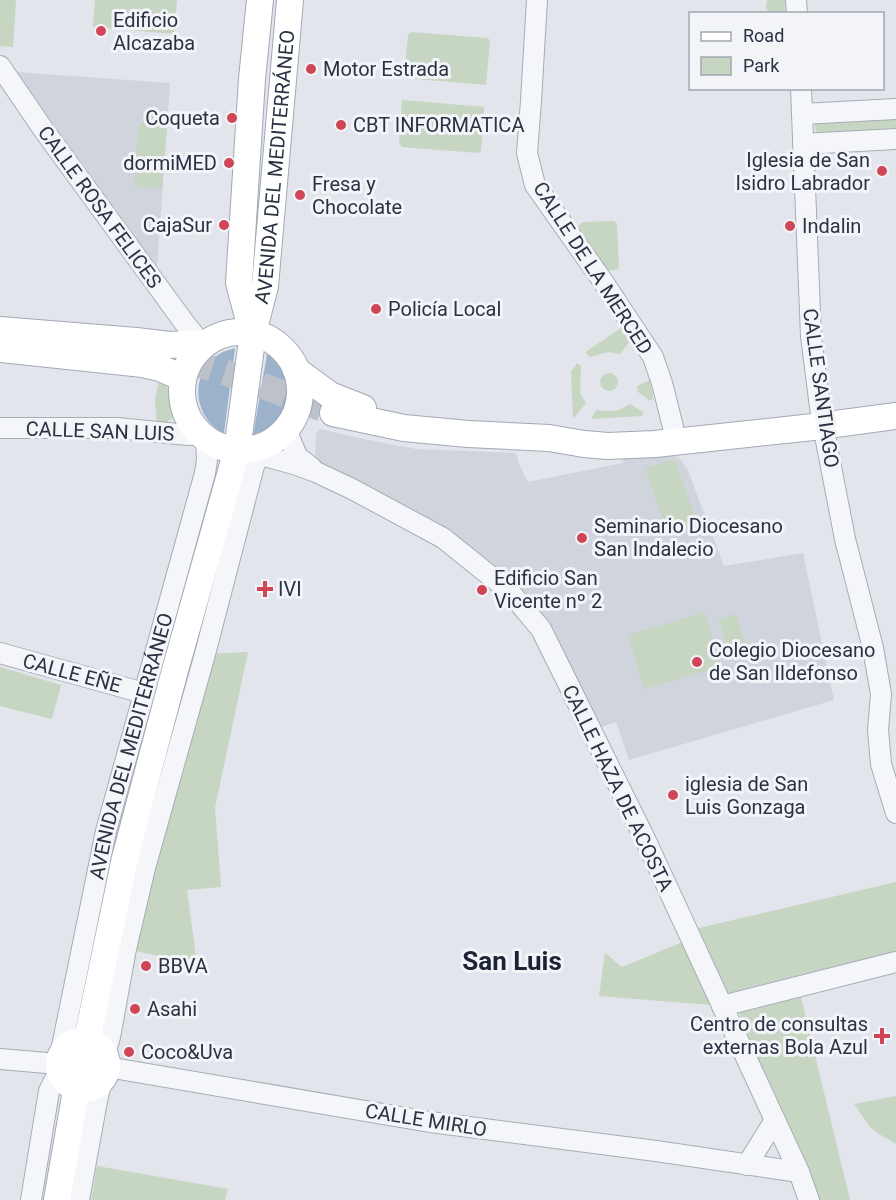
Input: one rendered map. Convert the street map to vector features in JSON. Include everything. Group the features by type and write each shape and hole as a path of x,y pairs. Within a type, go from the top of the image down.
{"main road":[{"name":"AVENIDA DEL MEDITERRÁNEO","path":"253,333 239,283 252,79 260,0"},
{"name":"AVENIDA DEL MEDITERRÁNEO","path":"57,1200 77,1089 100,1060 125,858 174,674 251,450 253,333 265,286 290,0"},
{"path":"239,283 233,308 213,339 195,353 188,365 183,378 182,395 190,421 204,437 221,446 251,450 280,436 298,408 300,395 300,382 278,328 265,286"},
{"name":"AVENIDA DEL MEDITERRÁNEO","path":"0,330 169,345 213,339 237,331 253,333 271,340 330,394 362,408 381,413 584,438"},
{"path":"0,340 149,354"},
{"path":"0,349 143,364 160,368 183,378"},
{"path":"333,413 404,428 468,434 584,438 608,446 655,444 822,420 896,405"},
{"path":"289,424 321,423 399,440 526,446 673,427 896,416"},
{"path":"79,1041 100,1060 97,1085 84,1090 77,1089 69,1086 63,1079 59,1064 64,1048 71,1044 79,1041"}],"street":[{"name":"CALLE DE LA MERCED","path":"537,0 526,153 535,185 653,357 673,427"},
{"name":"CALLE ROSA FELICES","path":"0,66 49,138 186,325 196,337 213,339"},
{"name":"CALLE SANTIAGO","path":"801,90 810,336 822,420 845,538 873,648 881,694 878,730 881,764 896,813"},
{"path":"802,114 896,109"},
{"path":"803,144 896,139"},
{"name":"CALLE HAZA DE ACOSTA","path":"289,424 297,456 316,472"},
{"name":"CALLE SAN LUIS","path":"0,428 117,428 204,437"},
{"name":"AVENIDA DEL MEDITERRÁNEO","path":"31,1200 49,1091 59,1064 106,831 205,473 207,460 204,437"},
{"name":"CALLE HAZA DE ACOSTA","path":"251,450 316,472 443,537 509,591 541,629 646,841 799,1172 808,1200"},
{"name":"CALLE EÑE","path":"0,653 144,693"},
{"path":"722,1006 896,962"},
{"path":"0,1059 59,1064"},
{"name":"AVENIDA DEL MEDITERRÁNEO","path":"79,1200 97,1101 100,1060"},
{"name":"CALLE MIRLO","path":"100,1060 430,1122 799,1172"},
{"path":"747,1165 775,1120"}],"shaded area":[{"path":"16,72 170,83 157,268"},
{"path":"320,429 416,449 516,453 528,482 623,463 621,452 664,451 678,457 687,468 724,566 803,553 834,700 629,760 616,722 601,727 548,622 481,556 318,465 315,457 316,434"}],"green space":[{"path":"0,0 16,0 13,47 0,46"},
{"path":"95,0 177,0 174,34 93,27"},
{"path":"767,0 785,0 785,12 768,12 766,8"},
{"path":"411,32 488,38 490,41 486,85 404,78 408,35"},
{"path":"402,100 484,107 481,151 478,153 402,147 399,143"},
{"path":"150,112 168,113 162,189 134,186 138,127"},
{"path":"896,114 896,130 816,133 814,119"},
{"path":"614,221 617,224 619,267 616,270 603,271 575,228 583,222"},
{"path":"621,328 630,341 620,354 608,352 590,357 586,353 587,351"},
{"path":"577,363 581,366 580,393 586,403 574,418 571,372"},
{"path":"605,373 613,373 618,378 616,389 605,391 600,386 600,378"},
{"path":"160,376 167,384 174,417 167,422 157,424 155,400"},
{"path":"650,380 652,400 638,392 637,386"},
{"path":"630,404 643,412 642,416 592,419 596,410 614,411"},
{"path":"674,459 698,523 668,534 645,468"},
{"path":"705,612 721,667 644,689 628,635"},
{"path":"736,614 746,648 729,653 719,619"},
{"path":"248,652 215,808 221,887 187,890 197,964 126,949 205,654"},
{"path":"0,667 61,685 52,719 0,706"},
{"path":"896,882 896,951 724,994 695,929"},
{"path":"690,939 722,1006 599,996 605,953 622,967"},
{"path":"801,997 850,1200 817,1200 739,1013"},
{"path":"896,1096 896,1144 870,1127 854,1104"},
{"path":"97,1166 228,1189 225,1200 91,1200"}],"water":[{"path":"235,348 224,433 206,417 198,396 199,384 202,373 209,363 220,354"},
{"path":"267,354 278,364 285,376 288,388 287,400 284,411 276,421 266,430 253,436"}],"tunnel":[{"path":"149,353 220,371 333,413"}],"place":[{"name":"Edificio Alcazaba","path":"101,31"},
{"name":"Motor Estrada","path":"311,69"},
{"name":"Coqueta","path":"232,118"},
{"name":"CBT INFORMATICA","path":"341,125"},
{"name":"dormiMED","path":"229,163"},
{"name":"Iglesia de San Isidro Labrador","path":"882,171"},
{"name":"Fresa y Chocolate","path":"300,195"},
{"name":"CajaSur","path":"224,225"},
{"name":"Indalin","path":"790,226"},
{"name":"Policía Local","path":"376,309"},
{"name":"Seminario Diocesano San Indalecio","path":"582,538"},
{"name":"IVI","path":"265,589"},
{"name":"Edificio San Vicente nº 2","path":"482,590"},
{"name":"Colegio Diocesano de San Ildefonso","path":"697,662"},
{"name":"iglesia de San Luis Gonzaga","path":"673,795"},
{"name":"BBVA","path":"146,966"},
{"name":"Asahi","path":"135,1009"},
{"name":"Centro de consultas externas Bola Azul","path":"882,1036"},
{"name":"Coco&Uva","path":"129,1052"}],"district":[{"name":"San Luis","path":"512,961"}]}
